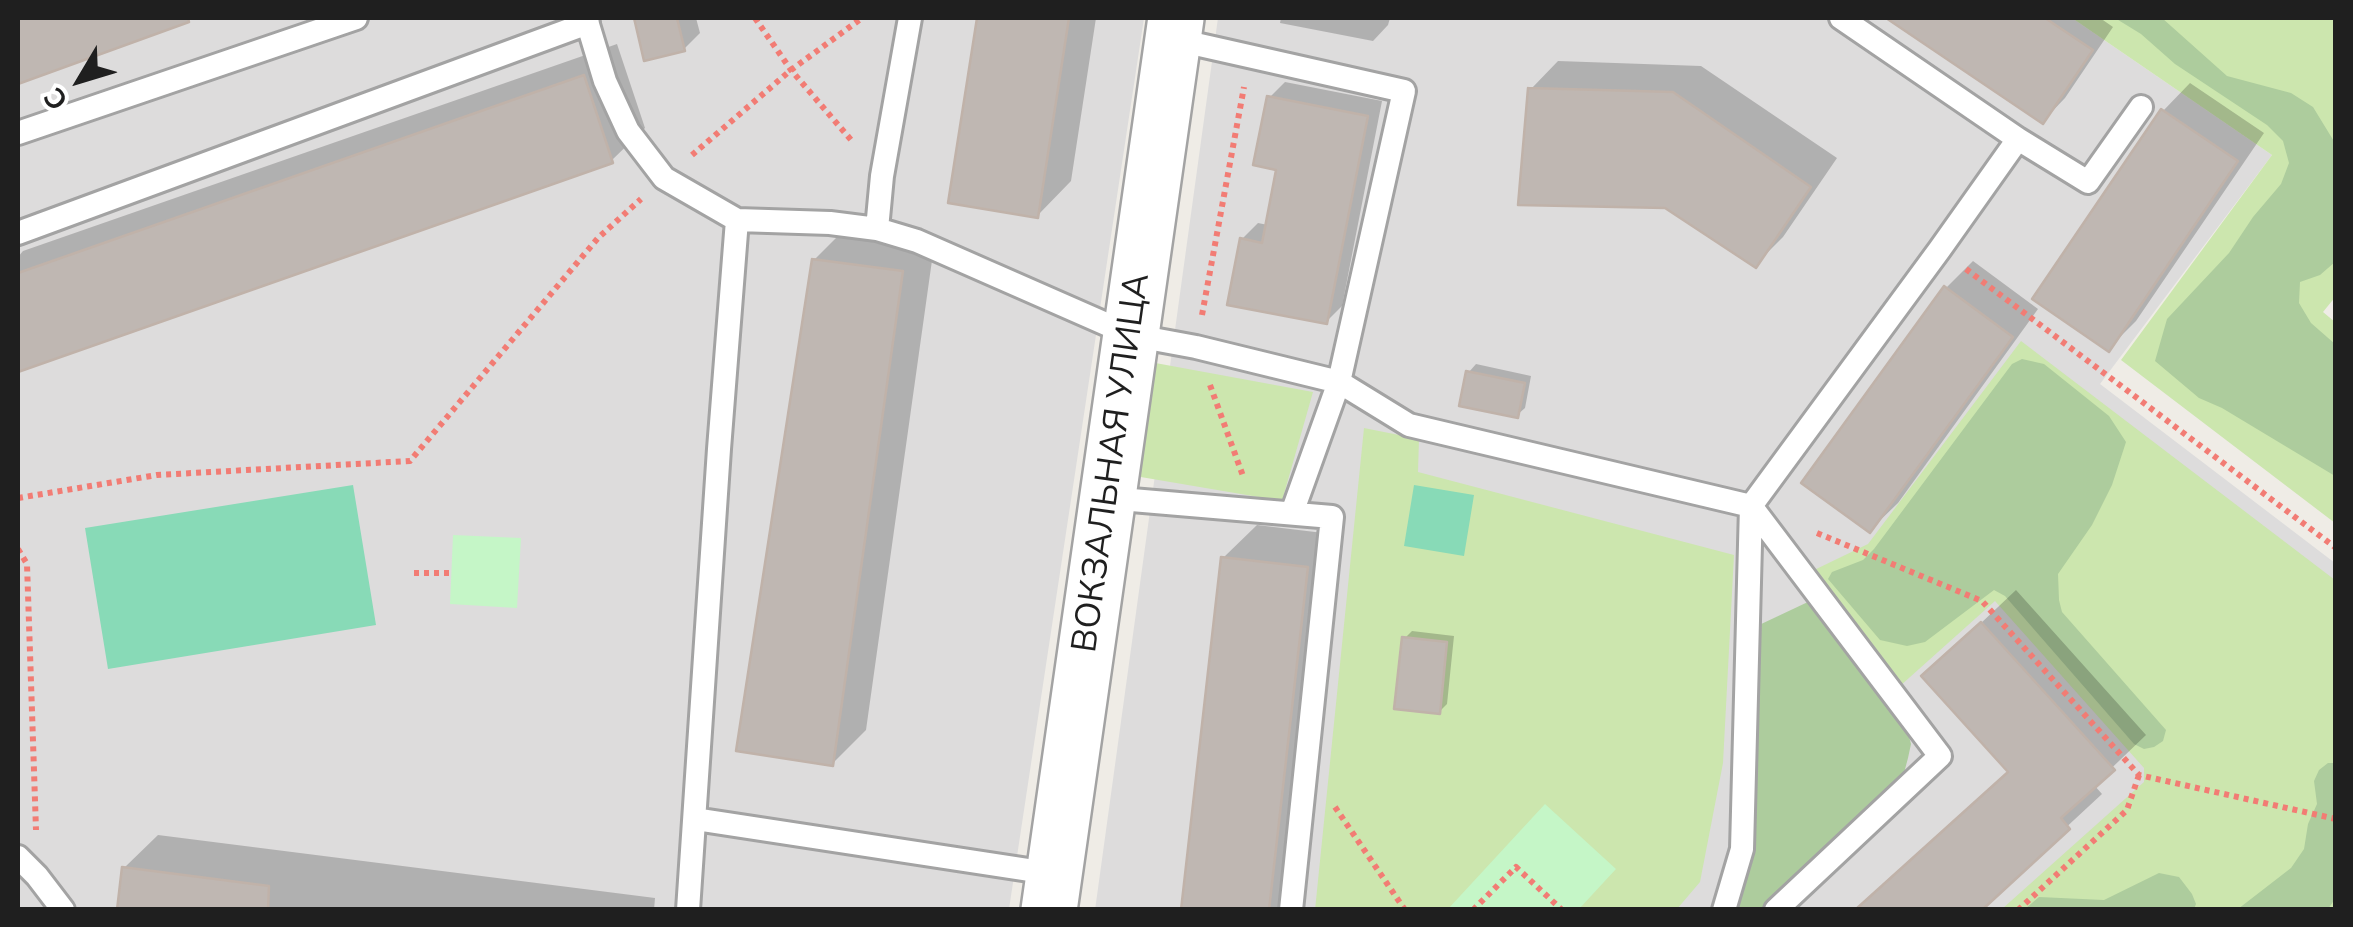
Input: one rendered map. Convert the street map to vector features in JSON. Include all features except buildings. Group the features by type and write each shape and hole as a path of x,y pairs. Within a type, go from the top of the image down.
{"street":[{"name":"ВОКЗАЛЬНАЯ УЛИЦА","path":"1052,892 1174,28"}],"lane":[{"path":"18,132 356,18"},
{"path":"877,229 882,176 910,18"},
{"path":"1842,18 2088,182 2141,106"},
{"path":"18,233 555,26 587,20 605,81 628,132 664,178 737,220 830,222 877,229 918,241 1130,336 1196,346 1340,382 1408,425 1752,506 1940,756 1776,910"},
{"path":"1174,28 1250,56 1404,91 1340,382 1292,514"},
{"path":"1724,910 1742,849 1752,506 2018,138"},
{"path":"688,910 737,220"},
{"path":"1108,498 1332,517 1291,910"},
{"path":"694,819 1052,892"},
{"path":"18,857 63,910"}],"path":[{"path":"755,18 790,70 882,176"},
{"path":"18,498 157,476 410,461 598,238 790,70 862,18"},
{"path":"1250,56 1196,346 1256,510"},
{"path":"1940,250 2336,548"},
{"path":"1752,506 1982,601 2139,775 2336,819"},
{"path":"18,549 26,564 37,876"},
{"path":"414,573 451,574"},
{"path":"1306,765 1405,910"},
{"path":"2018,910 2128,810 2139,775"},
{"path":"1473,910 1516,867 1562,910"}],"shaded area":[{"path":"18,18 1144,18 1009,909 18,909"},
{"path":"1218,18 2072,18 2272,155 2100,384 2335,563 2335,909 1095,910"}],"green space":[{"path":"2072,18 2335,18 2336,296 2323,312 2335,322 2335,523 2121,360 2272,155"},
{"path":"2115,18 2162,18 2227,76 2291,93 2313,107 2335,143 2335,262 2320,275 2300,282 2299,303 2311,323 2335,344 2335,476 2199,398 2155,361 2167,319 2229,253 2281,184 2289,163 2283,141 2267,125 2175,64 2141,34"},
{"path":"2021,341 2335,580 2335,909 2002,909 2144,782 2144,768 1995,601 1900,686 1810,572 1868,544"},
{"path":"2022,359 2044,364 2109,416 2126,442 2112,485 2092,525 2058,574 2059,600 2062,612 2166,730 2163,741 2154,747 2144,749 2134,744 2005,596 1994,590 1925,642 1907,646 1880,640 1828,579 1832,572 1863,560 1874,549 2012,364"},
{"path":"1150,362 1313,392 1282,501 1129,475"},
{"path":"1364,428 1419,439 1418,472 1734,555 1723,763 1700,882 1677,909 1315,910"},
{"path":"353,485 376,625 108,669 85,528"},
{"path":"1414,485 1474,495 1464,556 1404,546"},
{"path":"453,535 521,538 517,608 450,604"},
{"path":"1810,601 1905,721 1911,744 1908,758 1904,773 1762,909 1735,909 1757,626"},
{"path":"2328,763 2335,763 2335,899 2328,909 2238,909 2291,868 2304,849 2308,824 2317,804 2314,781"},
{"path":"1545,804 1616,869 1579,909 1448,909"},
{"path":"2159,873 2179,877 2192,894 2194,909 2025,909 2039,897 2104,900"}]}
